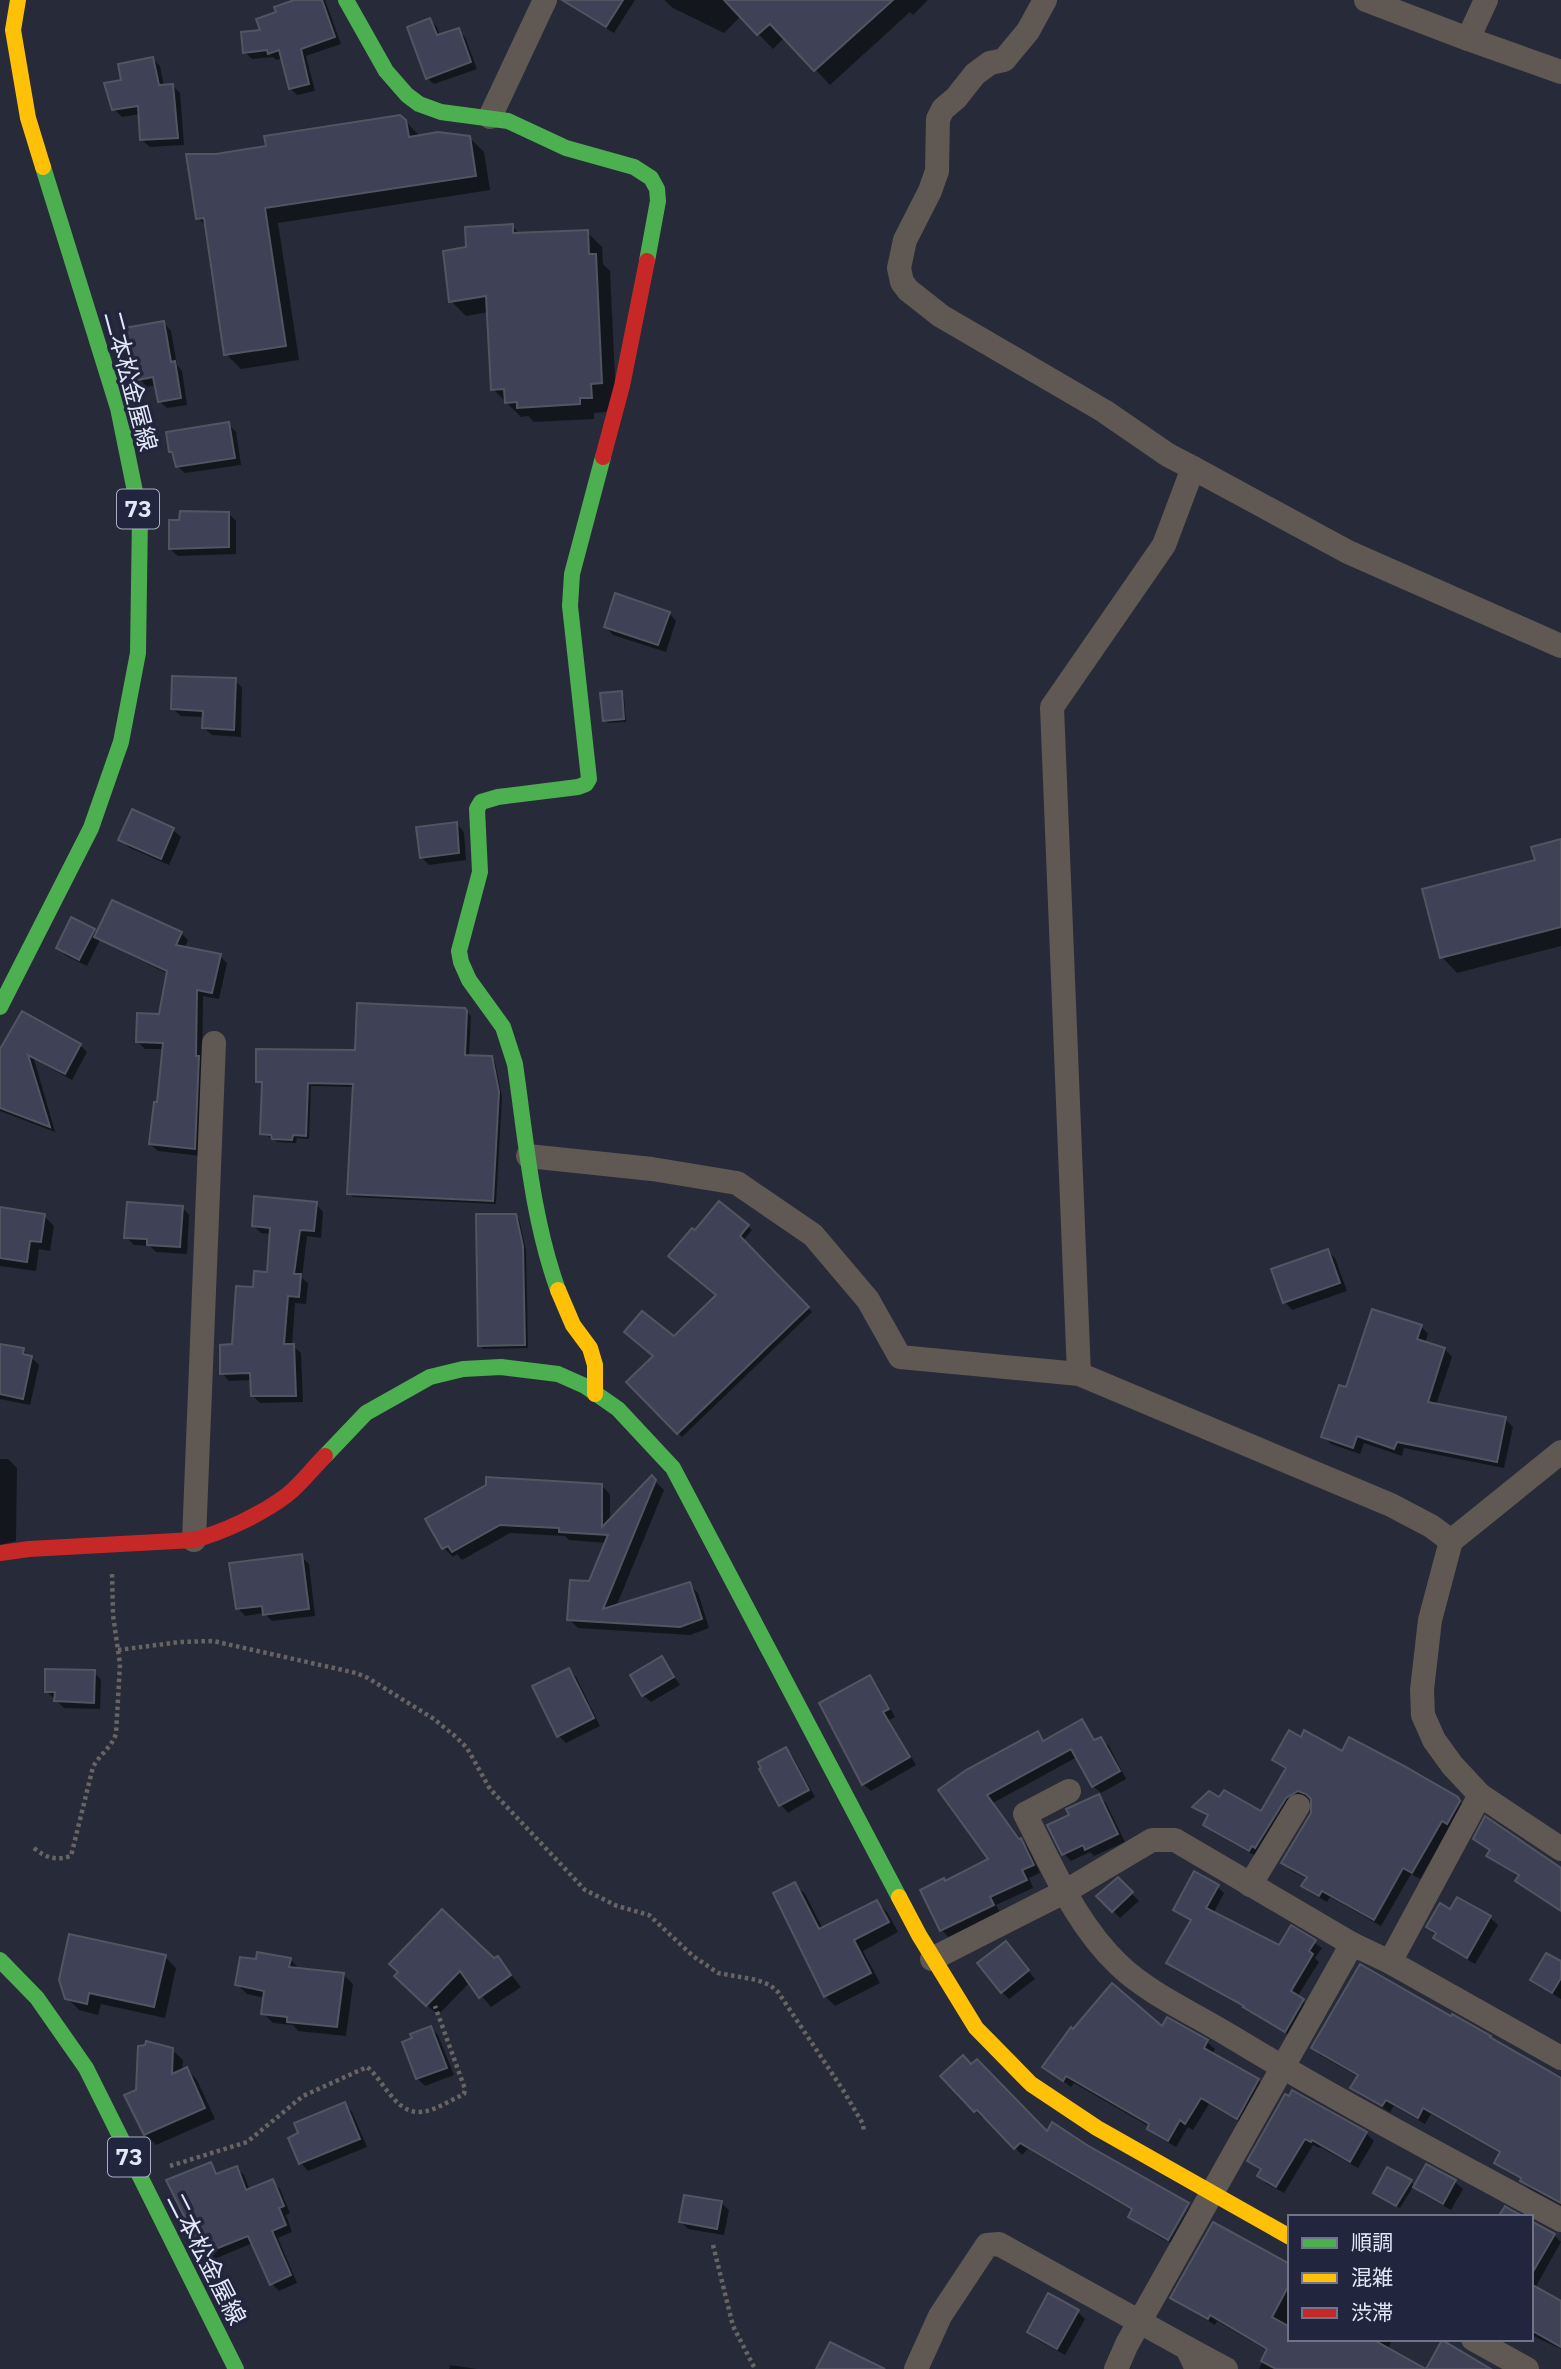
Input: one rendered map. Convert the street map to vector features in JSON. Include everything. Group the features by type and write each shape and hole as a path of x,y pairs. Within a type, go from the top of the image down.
{"street":[{"name":"二本松金屋線","path":"6,996 91,828 121,743 138,653 139,516 118,408 28,118 13,30 18,0"},
{"path":"346,0 378,58 402,90 418,103 446,114 509,121 566,149 640,169 657,187 657,209 622,386 572,574 570,606 589,779 586,784 578,787 489,799 481,803 477,809 480,872 461,937 459,962 469,981 501,1022 515,1064 536,1212 548,1262 573,1325 590,1348 595,1365 595,1394"},
{"path":"490,117 545,0"},
{"path":"1045,0 1028,31 1004,60 990,63 975,74 956,98 943,109 938,119 937,171 905,240 900,268 902,282 908,290 941,316 1104,411 1168,455 1348,552 1561,646"},
{"path":"1366,0 1561,72"},
{"path":"1468,39 1486,0"},
{"path":"1079,1374 1052,707 1164,545 1193,468"},
{"path":"0,957 6,996"},
{"path":"194,1540 214,1043"},
{"path":"528,1156 652,1169 737,1183 813,1235 868,1300 900,1357 1079,1374 1391,1505 1431,1525 1451,1541"},
{"path":"0,1553 194,1540 209,1536 243,1521 287,1495 366,1413 430,1377 463,1369 501,1367 558,1374 585,1385 618,1409 673,1468 932,1959 976,2028 1031,2084 1097,2128 1288,2236"},
{"path":"1561,1452 1451,1541 1430,1620 1422,1690 1423,1715 1434,1740 1480,1795 1561,1849"},
{"path":"1069,1791 1024,1814 1079,1914 1096,1940 1121,1967 1281,2067 1561,2221"},
{"path":"1390,1962 1480,1795"},
{"path":"1250,1885 1297,1806"},
{"path":"932,1959 1066,1891 1152,1840 1175,1840 1352,1944 1390,1962 1561,2058"},
{"path":"1116,2369 1210,2193 1352,1944"},
{"name":"二本松金屋線","path":"0,1960 37,1998 86,2068 236,2369"},
{"path":"916,2369 940,2316 987,2245 999,2244 1141,2321 1192,2359 1226,2369"},
{"path":"1477,2341 1527,2369"}],"path":[{"path":"34,1848 53,1859 71,1856 93,1767 99,1756 113,1744 116,1734 120,1668 113,1615 111,1544"},
{"path":"118,1650 180,1642 214,1641 356,1673 434,1719 467,1748 490,1789 585,1890 610,1904 649,1915 706,1967 725,1975 757,1980 770,1985 778,1992 843,2090 863,2124 864,2132"},
{"path":"138,2175 247,2142 303,2096 367,2067 406,2111 422,2112 464,2094 465,2089 435,2006"},
{"path":"713,2245 733,2326 755,2369"}],"building":[{"path":"294,0 322,0 335,37 301,49 309,84 289,89 279,50 268,54 267,50 243,53 241,32 260,30 256,19 276,12 274,7"},
{"path":"562,0 623,0 606,27"},
{"path":"724,0 893,0 814,71 770,24 757,35"},
{"path":"430,18 437,35 459,28 471,62 426,79 407,27"},
{"path":"153,57 159,85 173,84 178,138 140,140 138,106 112,110 104,83 121,80 118,64"},
{"path":"400,115 406,120 409,137 438,132 470,136 476,176 265,208 286,346 224,355 204,218 196,219 186,154 216,154 266,146 264,136"},
{"path":"513,224 513,233 588,230 589,254 596,254 602,383 591,384 592,398 580,398 580,404 517,408 517,402 505,403 504,389 491,390 486,296 449,302 443,251 466,247 465,227"},
{"path":"164,321 171,362 175,361 181,398 158,402 153,377 138,380 137,373 132,373 124,328"},
{"path":"229,422 235,458 176,467 172,452 169,452 166,432"},
{"path":"180,511 229,512 229,547 169,549 169,520 179,520"},
{"path":"615,593 670,612 658,645 604,627"},
{"path":"172,676 236,678 234,730 202,728 203,711 171,709"},
{"path":"622,691 624,719 603,721 600,693"},
{"path":"132,809 174,828 161,859 118,840"},
{"path":"457,822 459,853 420,858 416,827"},
{"path":"1561,839 1561,927 1440,958 1422,889 1535,860 1531,847"},
{"path":"112,900 182,932 176,945 221,954 212,993 197,990 196,1056 199,1056 195,1149 149,1144 154,1102 157,1102 163,1043 136,1042 137,1013 159,1014 167,971 94,937"},
{"path":"71,917 95,929 79,960 56,948"},
{"path":"357,1003 465,1008 465,1055 492,1056 499,1092 493,1201 347,1194 353,1084 308,1083 306,1136 293,1135 292,1140 272,1139 271,1135 260,1134 262,1082 256,1082 256,1049 355,1050"},
{"path":"22,1011 81,1044 65,1074 28,1055 50,1127 0,1108 0,1049"},
{"path":"254,1196 317,1202 314,1231 300,1230 294,1274 301,1274 299,1297 288,1296 284,1344 294,1344 296,1396 251,1396 250,1373 220,1374 220,1345 232,1344 236,1286 253,1287 254,1271 267,1272 270,1228 252,1226"},
{"path":"719,1201 749,1225 740,1236 809,1307 677,1434 626,1382 653,1356 624,1332 642,1311 674,1336 716,1295 668,1256 692,1228 695,1230"},
{"path":"127,1202 183,1206 180,1247 147,1245 147,1239 124,1238"},
{"path":"0,1207 45,1214 41,1242 30,1241 27,1262 0,1258"},
{"path":"476,1214 516,1214 523,1246 525,1345 478,1346"},
{"path":"1328,1249 1340,1283 1283,1303 1271,1269"},
{"path":"1372,1309 1422,1325 1417,1339 1445,1348 1428,1402 1506,1417 1497,1462 1397,1442 1394,1449 1357,1436 1353,1448 1321,1437 1339,1385 1346,1387"},
{"path":"0,1344 24,1348 23,1354 32,1356 23,1399 0,1394"},
{"path":"652,1475 656,1480 603,1609 690,1582 702,1619 680,1627 567,1620 570,1580 589,1581 608,1535 559,1532 559,1528 500,1525 452,1552 448,1546 442,1549 425,1519 486,1485 486,1477 602,1484 602,1527"},
{"path":"302,1554 309,1609 263,1615 262,1606 236,1609 229,1563"},
{"path":"662,1656 674,1677 642,1696 630,1675"},
{"path":"569,1668 594,1718 557,1737 532,1686"},
{"path":"45,1669 95,1670 94,1703 54,1701 55,1692 45,1692"},
{"path":"870,1675 889,1709 883,1712 910,1757 862,1785 819,1703"},
{"path":"1082,1719 1094,1740 1101,1737 1120,1771 1092,1787 1071,1749 987,1795 1019,1839 1021,1838 1034,1865 1022,1870 1027,1880 990,1897 994,1905 940,1931 920,1890 944,1878 945,1881 988,1859 938,1790 966,1770 1038,1731 1043,1741"},
{"path":"1289,1730 1301,1737 1304,1730 1342,1751 1349,1737 1458,1797 1460,1801 1447,1824 1442,1821 1412,1873 1403,1868 1374,1920 1322,1891 1319,1896 1301,1886 1307,1877 1281,1863 1311,1813 1311,1799 1306,1794 1298,1791 1286,1798 1255,1848 1252,1846 1249,1851 1203,1825 1208,1815 1192,1807 1209,1791 1219,1797 1224,1790 1261,1811 1286,1768 1272,1760"},
{"path":"786,1747 809,1790 779,1806 759,1769 761,1768 758,1762"},
{"path":"1099,1794 1118,1834 1085,1850 1083,1845 1062,1855 1047,1825 1069,1815 1066,1809"},
{"path":"1485,1816 1561,1868 1561,1911 1515,1881 1519,1875 1486,1856 1490,1850 1473,1839"},
{"path":"1194,1871 1219,1885 1206,1908 1279,1945 1291,1925 1316,1940 1309,1951 1313,1954 1291,1991 1304,1999 1285,2032 1166,1963 1191,1920 1173,1910"},
{"path":"1118,1877 1133,1892 1112,1912 1096,1896"},
{"path":"795,1882 819,1929 877,1900 889,1922 854,1940 871,1973 824,1997 773,1893"},
{"path":"1457,1897 1491,1916 1467,1958 1433,1938 1436,1933 1426,1927 1440,1903 1450,1909"},
{"path":"442,1909 494,1958 498,1956 511,1975 479,1998 460,1971 426,2006 394,1976 398,1972 389,1964"},
{"path":"69,1934 166,1955 154,2007 89,1993 87,2004 65,1999 59,1980"},
{"path":"1006,1941 1029,1970 1001,1993 977,1963"},
{"path":"257,1952 291,1958 289,1967 344,1973 337,2027 287,2022 287,2017 261,2014 264,1991 235,1985 240,1957 256,1959"},
{"path":"1546,1953 1561,1961 1561,1978 1552,1993 1530,1980"},
{"path":"1360,1964 1561,2078 1561,2203 1520,2181 1521,2178 1494,2163 1500,2152 1423,2108 1418,2118 1386,2100 1382,2106 1350,2088 1358,2075 1311,2048"},
{"path":"1112,1983 1162,2026 1167,2017 1208,2040 1204,2048 1259,2079 1237,2119 1201,2098 1185,2124 1180,2120 1168,2141 1147,2129 1149,2124 1066,2076 1063,2081 1042,2067 1071,2027 1073,2029"},
{"path":"431,2026 447,2068 416,2079 402,2042 412,2038 410,2034"},
{"path":"146,2041 173,2048 172,2074 187,2067 205,2108 144,2135 124,2095 136,2090 138,2046 145,2045"},
{"path":"963,2055 971,2064 977,2059 1047,2131 1052,2122 1189,2203 1168,2240 1128,2217 1132,2209 1083,2180 1020,2143 1014,2149 940,2076"},
{"path":"1292,2090 1367,2132 1350,2162 1312,2140 1311,2142 1305,2139 1276,2187 1257,2176 1261,2169 1247,2161 1285,2094 1289,2096"},
{"path":"345,2102 360,2139 299,2164 288,2138 298,2133 294,2123"},
{"path":"211,2162 216,2174 237,2166 246,2190 273,2179 284,2206 279,2208 286,2225 272,2231 291,2275 270,2285 248,2236 203,2254 166,2180"},
{"path":"1426,2164 1456,2180 1443,2204 1413,2187"},
{"path":"1387,2167 1412,2180 1396,2206 1373,2193"},
{"path":"684,2195 722,2201 717,2229 679,2222"},
{"path":"1505,2206 1520,2215 1499,2215"},
{"path":"1213,2222 1288,2263 1288,2287 1272,2317 1288,2326 1288,2341 1376,2341 1426,2369 1276,2369 1261,2361 1267,2349 1210,2315 1208,2319 1170,2298"},
{"path":"1533,2222 1555,2234 1533,2272"},
{"path":"1533,2285 1561,2301 1561,2347 1533,2331"},
{"path":"1048,2293 1079,2310 1057,2349 1027,2332"},
{"path":"1444,2341 1491,2369 1426,2369"},
{"path":"830,2342 885,2369 816,2369"}],"traffic: fast":[{"path":"346,0 386,71 407,95 419,104 441,112 508,121 566,148 634,167 651,178 657,189 658,201 647,261"},
{"path":"0,1007 91,828 121,742 138,653 140,516 118,408 43,167"},
{"path":"558,1290 536,1207 515,1064 503,1027 469,980 459,951 480,872 477,809 481,802 498,797 578,787 586,784 589,779 570,606 572,574 603,457"},
{"path":"325,1456 366,1413 430,1377 463,1369 501,1367 558,1374 585,1386 618,1409 673,1468 899,1897"},
{"path":"0,1960 37,1998 86,2068 236,2369"}],"traffic: slow":[{"path":"18,0 13,30 28,118 43,167"},
{"path":"558,1290 573,1325 590,1348 595,1365 595,1394"},
{"path":"899,1897 976,2028 1031,2084 1097,2128 1288,2236"}],"traffic: jam":[{"path":"603,457 622,386 647,261"},
{"path":"0,1553 206,1537 242,1522 277,1502 297,1486 325,1456"}]}
